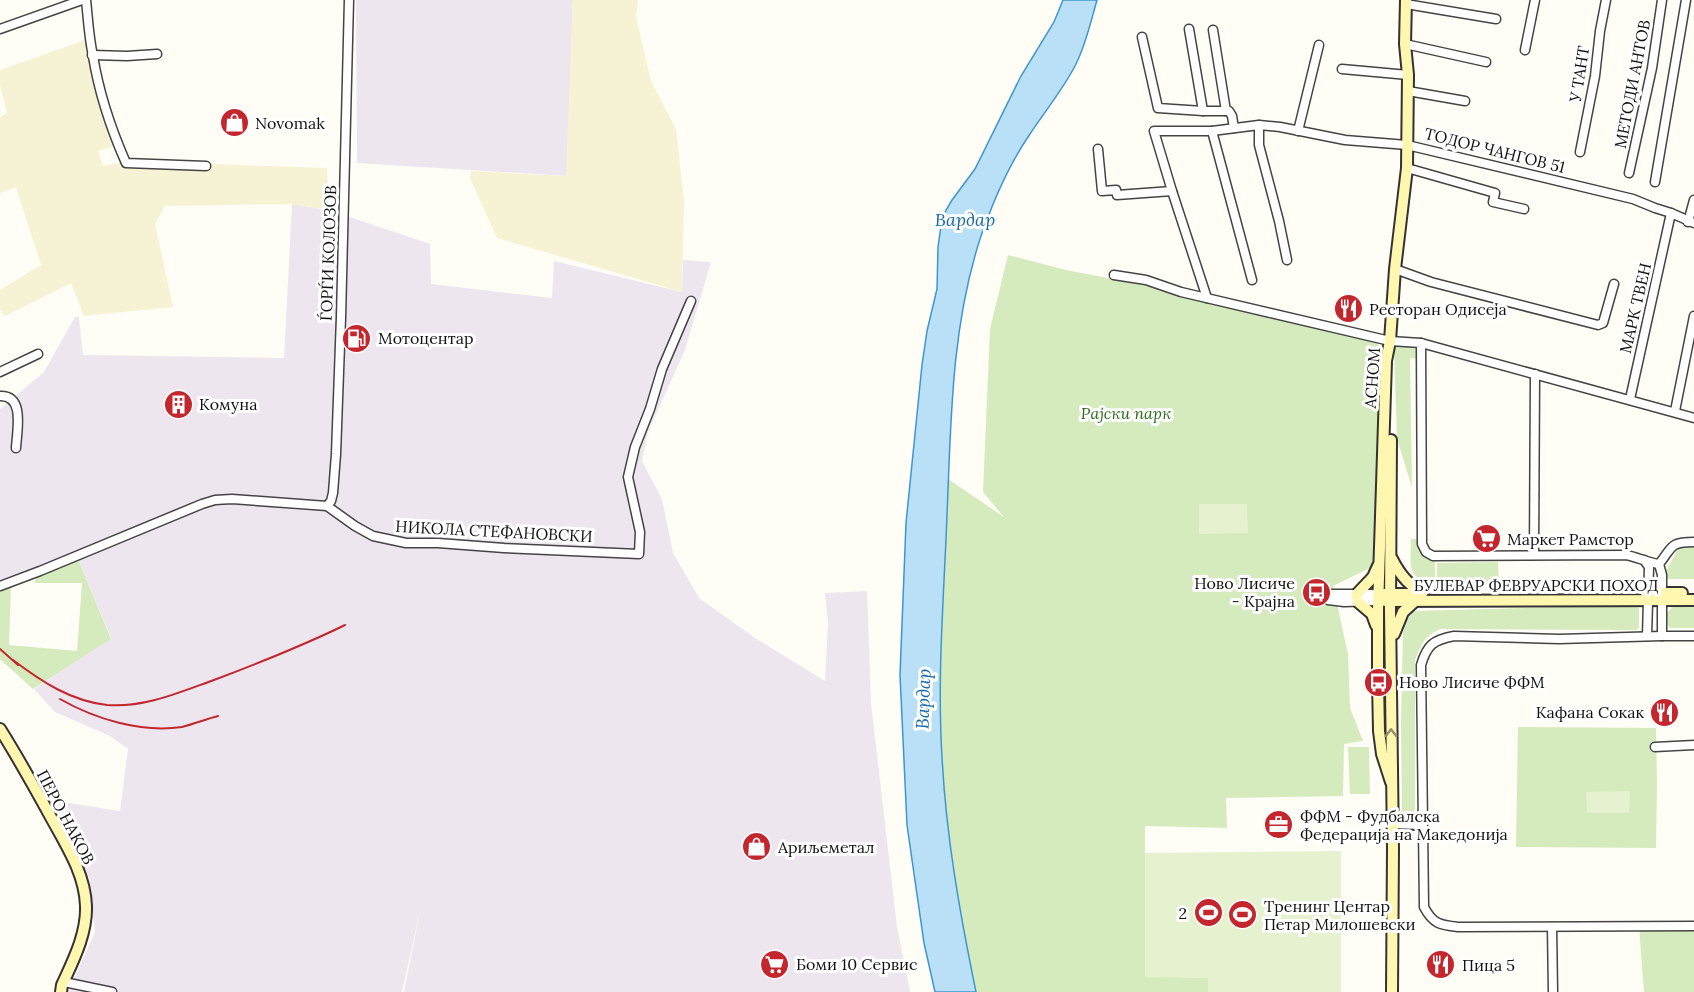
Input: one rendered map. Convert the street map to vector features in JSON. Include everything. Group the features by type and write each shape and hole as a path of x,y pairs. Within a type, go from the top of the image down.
{"street":[{"path":"0,28 84,0 92,55 105,109 126,164 206,166"},
{"name":"ЃОРЃИ КОЛОЗОВ","path":"327,506 333,493 336,454 349,0"},
{"path":"1525,50 1535,0"},
{"name":"У ТАНТ","path":"1580,152 1595,76 1606,0"},
{"name":"МЕТОДИ АНТОВ","path":"1629,173 1652,68 1662,0"},
{"path":"1655,182 1686,0"},
{"path":"1406,2 1497,19"},
{"name":"АСНОМ","path":"1392,992 1391,645 1384,597 1386,361 1390,341 1395,269 1407,168 1406,2"},
{"path":"1189,29 1203,111"},
{"path":"1213,30 1226,111"},
{"path":"1142,37 1158,108 1226,111 1231,114 1234,128"},
{"path":"1405,44 1486,62"},
{"path":"1298,131 1319,45"},
{"path":"92,55 158,54"},
{"path":"1342,69 1408,75"},
{"path":"1408,91 1465,101"},
{"path":"1259,125 1259,145 1287,260"},
{"name":"ТОДОР ЧАНГОВ 51","path":"1207,298 1154,131 1212,131 1259,125 1345,140 1407,145 1633,199 1691,222"},
{"path":"1212,131 1252,280"},
{"path":"1098,149 1102,191 1116,190 1117,195 1172,191"},
{"path":"1407,168 1495,193 1493,202 1524,209"},
{"path":"1691,222 1694,200"},
{"name":"МАРК ТВЕН","path":"1630,399 1671,213"},
{"path":"1395,269 1431,282 1598,326 1603,323 1614,284"},
{"path":"1114,274 1390,341 1421,343 1694,417"},
{"name":"НИКОЛА СТЕФАНОВСКИ","path":"327,506 373,536 397,542 639,554 640,532 628,477 635,447 662,369 691,301"},
{"path":"1675,411 1694,316"},
{"path":"1421,343 1422,544 1426,552 1433,556 1626,555 1659,564"},
{"path":"0,372 38,354"},
{"path":"1534,555 1535,374"},
{"path":"0,396 10,397 15,401 17,408 16,448"},
{"path":"0,586 215,500 231,499 327,506"},
{"path":"1659,564 1674,545 1679,542 1694,542"},
{"path":"1357,598 1385,558 1414,589 1429,594"},
{"path":"1643,559 1649,567 1647,636"},
{"path":"1659,564 1662,574 1662,636"},
{"name":"БУЛЕВАР ФЕВРУАРСКИ ПОХОД","path":"1384,597 1429,594 1662,596 1694,593"},
{"name":"БУЛЕВАР ФЕВРУАРСКИ ПОХОД","path":"1384,597 1415,601 1648,596"},
{"name":"БУЛЕВАР ФЕВРУАРСКИ ПОХОД","path":"1662,596 1694,600"},
{"path":"1357,598 1384,597"},
{"name":"АСНОМ","path":"1384,597 1377,632 1379,731 1382,754 1391,782"},
{"path":"1357,598 1372,614 1377,632"},
{"path":"1391,645 1402,612 1415,601"},
{"path":"1694,636 1559,639 1454,636 1442,638 1430,645 1421,665 1424,907 1434,922 1444,926 1458,927 1694,926"},
{"name":"ПЕРО НАКОВ","path":"0,729 79,870 86,907 81,940 62,987"},
{"path":"1655,747 1694,745"},
{"path":"1392,830 1422,825"},
{"path":"1392,830 1423,834"},
{"path":"1552,927 1554,992"},
{"path":"62,987 112,992"}],"shaded area":[{"path":"356,0 573,0 567,176 357,163"},
{"path":"573,0 638,0 636,17 651,81 676,129 684,202 682,292 497,238 470,178 471,171 566,176"},
{"path":"91,38 115,146 98,151 103,166 129,161 327,168 329,210 292,204 165,206 155,224 173,307 84,316 71,283 5,316 0,310 0,290 41,265 16,187 0,193 0,117 7,113 0,85 0,70"},
{"path":"292,204 329,210 430,244 431,284 552,298 554,261 682,292 683,260 711,262 685,350 648,432 642,461 662,499 673,553 699,598 752,636 825,681 828,622 825,593 867,591 871,703 897,927 910,992 404,992 421,906 402,992 68,992 95,932 89,878 50,800 120,811 128,749 110,736 55,712 34,689 111,638 78,559 0,589 0,409 44,372 75,317 79,317 83,355 284,358"}],"green space":[{"name":"Рајски парк","path":"1008,255 1066,270 1181,292 1276,314 1375,342 1384,349 1378,564 1333,586 1348,654 1350,708 1363,741 1344,744 1343,796 1226,798 1227,828 1145,826 1145,976 1208,978 1208,992 976,992 949,835 941,755 939,675 941,626 948,479 1004,517 983,492 990,329"},
{"path":"1401,343 1416,345 1418,359 1410,358 1412,487 1397,439 1394,349"},
{"path":"1199,504 1247,504 1248,533 1199,534"},
{"path":"1411,539 1419,539 1435,559 1435,582 1425,581 1414,574 1411,562"},
{"path":"1682,542 1694,542 1694,579 1666,579 1665,573"},
{"path":"78,559 111,639 33,689 0,659 0,589 11,584 9,645 77,651 82,583 35,583 36,575"},
{"path":"1498,562 1499,583 1437,584 1437,563"},
{"path":"1679,603 1694,603 1694,628 1670,628 1665,622 1666,615"},
{"path":"1633,605 1639,608 1639,628 1636,630 1440,629 1426,638 1415,660 1415,812 1402,812 1403,632 1405,622 1414,611"},
{"path":"1518,727 1656,728 1656,848 1516,847"},
{"path":"1348,747 1369,747 1370,794 1350,794"},
{"path":"1630,791 1629,813 1587,813 1586,792"},
{"name":"Тренинг Центар Петар Милошевски","path":"1341,851 1341,992 1208,992 1208,978 1145,977 1145,853"},
{"path":"1639,927 1694,929 1694,992 1644,992"}],"water":[{"name":"Вардар","path":"1063,0 1097,0 1076,64 1020,149 995,200 970,273 958,341 950,445 940,696 944,787 950,846 976,992 935,992 924,943 907,825 900,675 906,523 922,365 937,289 938,247 945,212 975,169 1021,76 1054,22"}],"railway":[{"path":"13,660 46,683 69,695 107,705 135,704 162,698 214,680 345,625"},
{"path":"0,649 18,665"},
{"path":"60,699 103,718 151,728 182,727 218,716"}],"place":[{"name":"Novomak","path":"234,123"},
{"name":"Ресторан Одисеја","path":"1348,309"},
{"name":"Мотоцентар","path":"357,338"},
{"name":"Комуна","path":"178,404"},
{"name":"Маркет Рамстор","path":"1486,539"},
{"name":"Ново Лисиче - Крајна","path":"1316,592"},
{"name":"Ново Лисиче ФФМ","path":"1378,682"},
{"name":"Кафана Сокак","path":"1665,712"},
{"name":"ФФМ - Фудбалска Федерација на Македонија","path":"1279,825"},
{"name":"Ариљеметал","path":"757,847"},
{"name":"2","path":"1208,913"},
{"name":"Тренинг Центар Петар Милошевски","path":"1243,915"},
{"name":"Боми 10 Сервис","path":"775,964"},
{"name":"Пица 5","path":"1441,965"}]}
